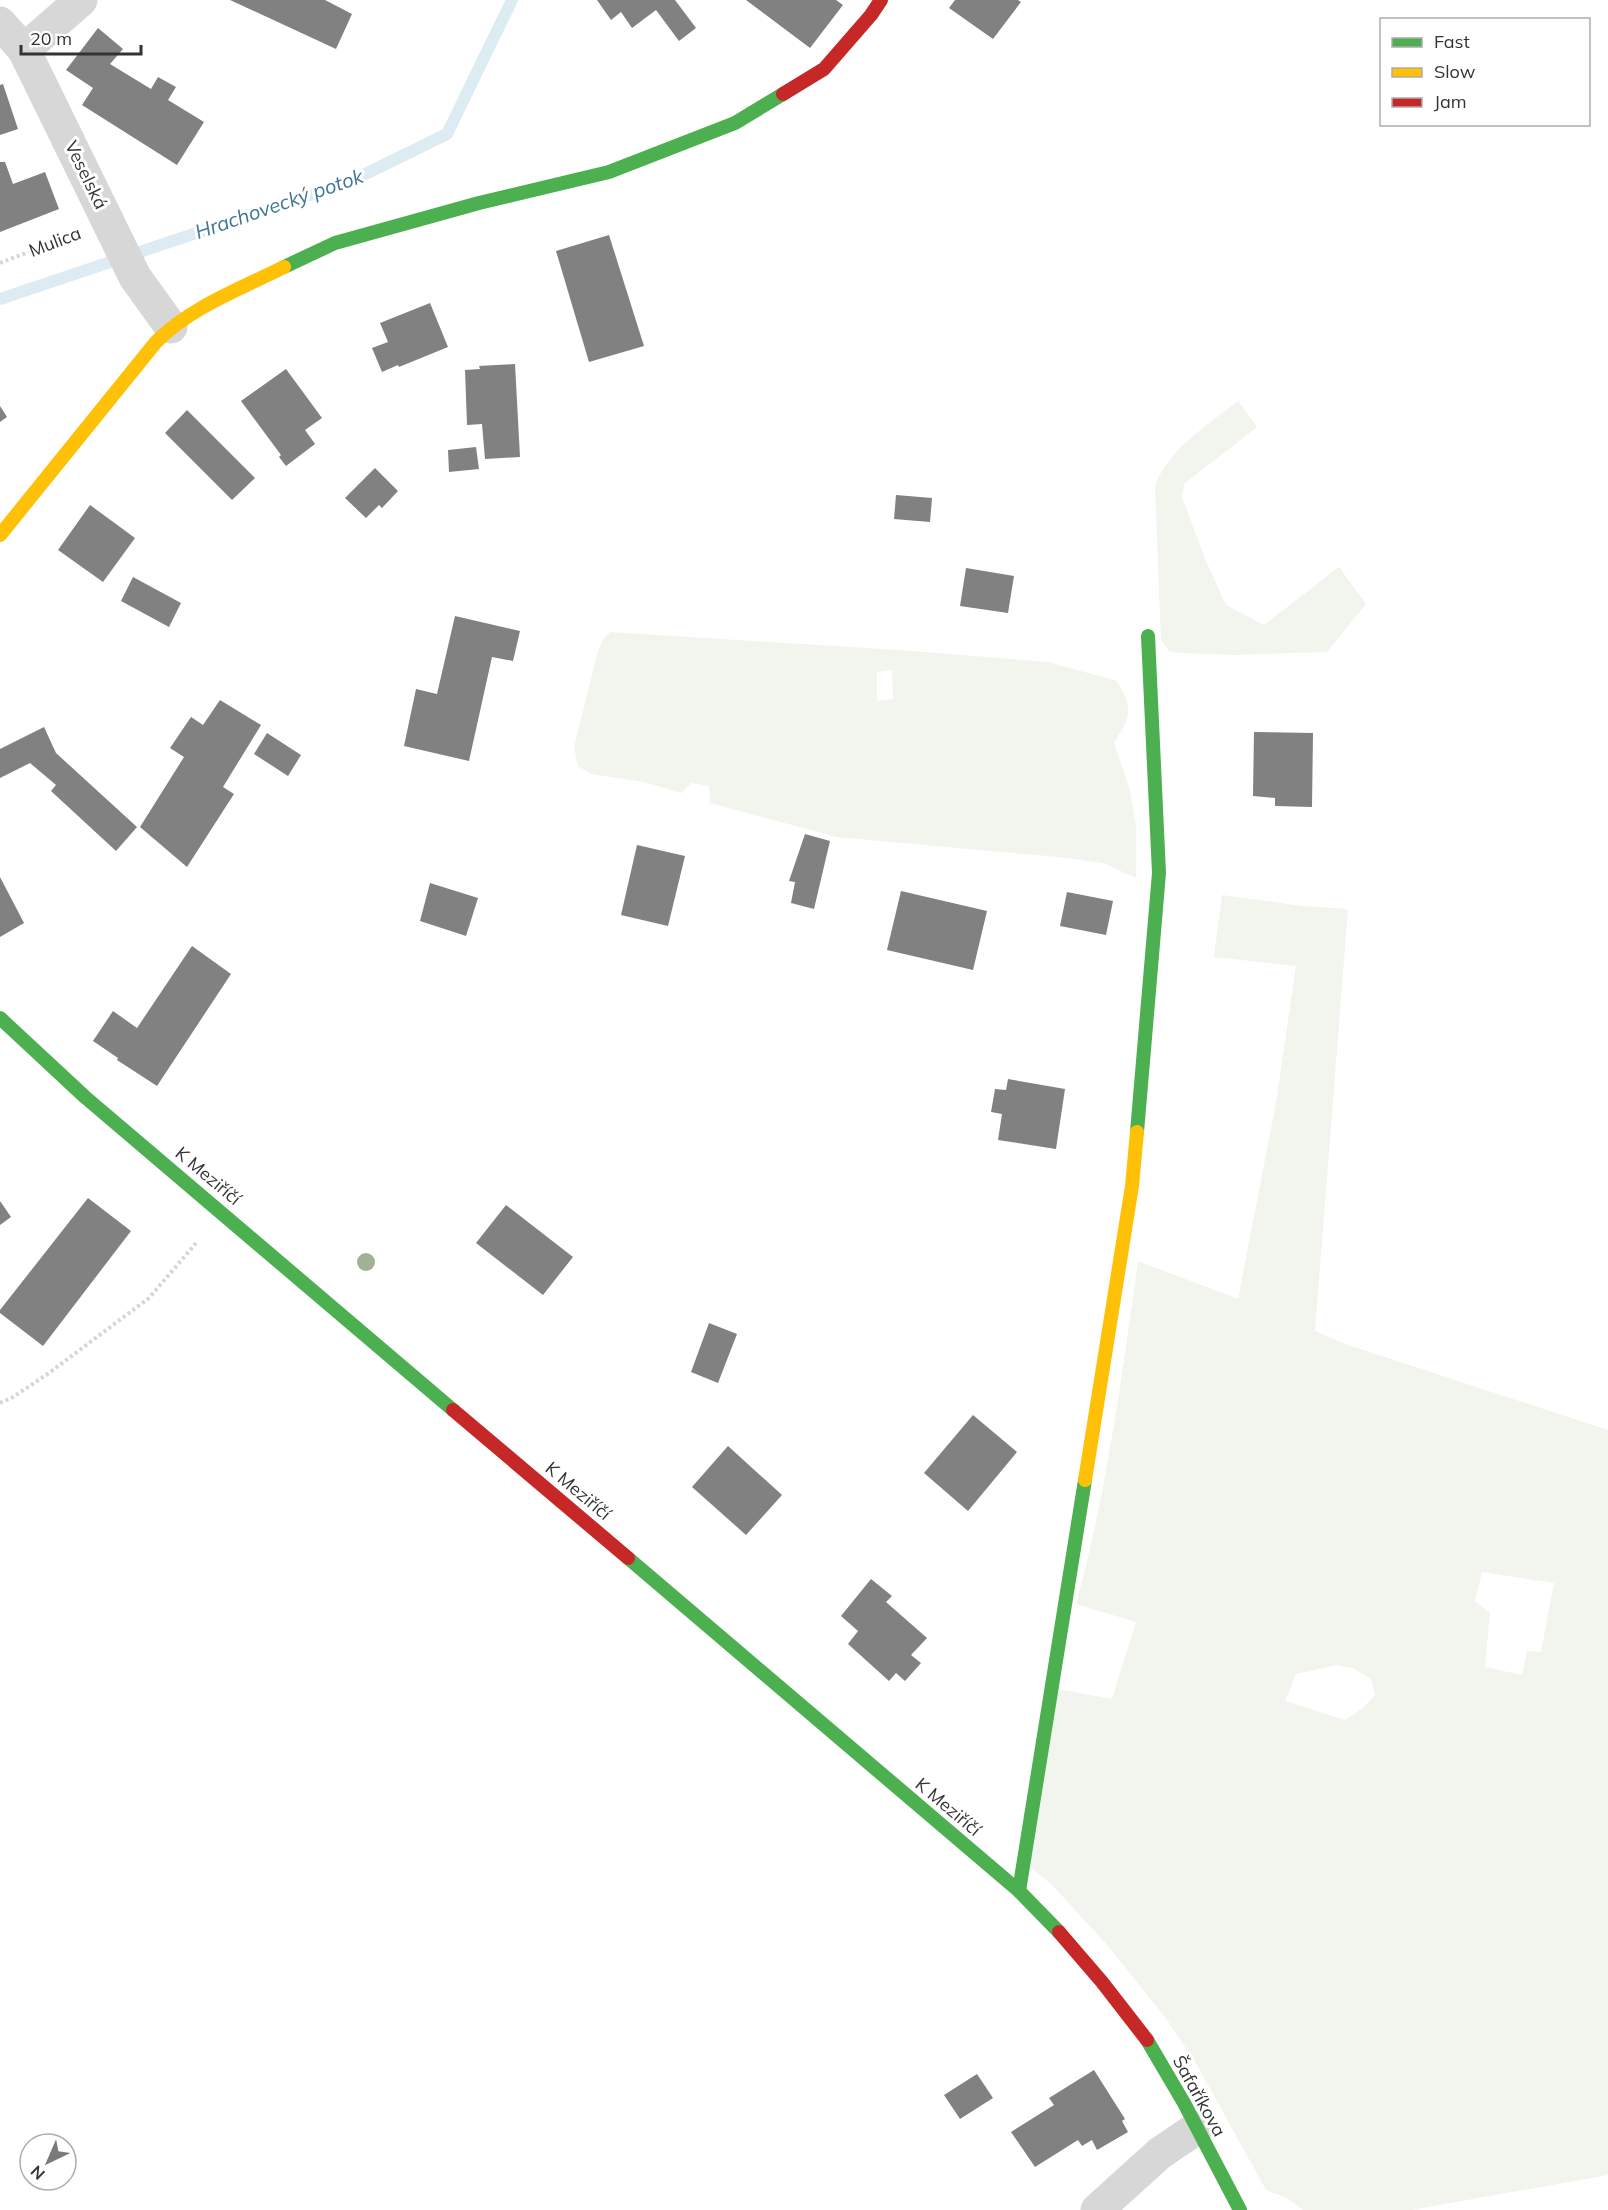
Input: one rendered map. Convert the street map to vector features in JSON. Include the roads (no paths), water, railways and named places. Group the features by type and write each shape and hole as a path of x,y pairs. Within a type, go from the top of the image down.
{"street":[{"path":"24,50 81,0"},
{"path":"0,536 156,342 171,327 208,304 335,243 479,203 609,172 735,123 824,69 872,15 881,0"},
{"name":"Veselská","path":"0,23 24,50 135,277 171,327"},
{"path":"1019,1891 1132,1186 1159,873 1148,636"},
{"name":"K Meziříčí","path":"0,1018 86,1097 1019,1891 1064,1936 1120,2004"},
{"name":"Šafaříkova","path":"1120,2004 1166,2070 1240,2210"},
{"path":"1097,2210 1160,2153 1197,2128"}],"waterway":[{"name":"Hrachovecký potok","path":"0,299 351,181 447,134 512,0"}]}
